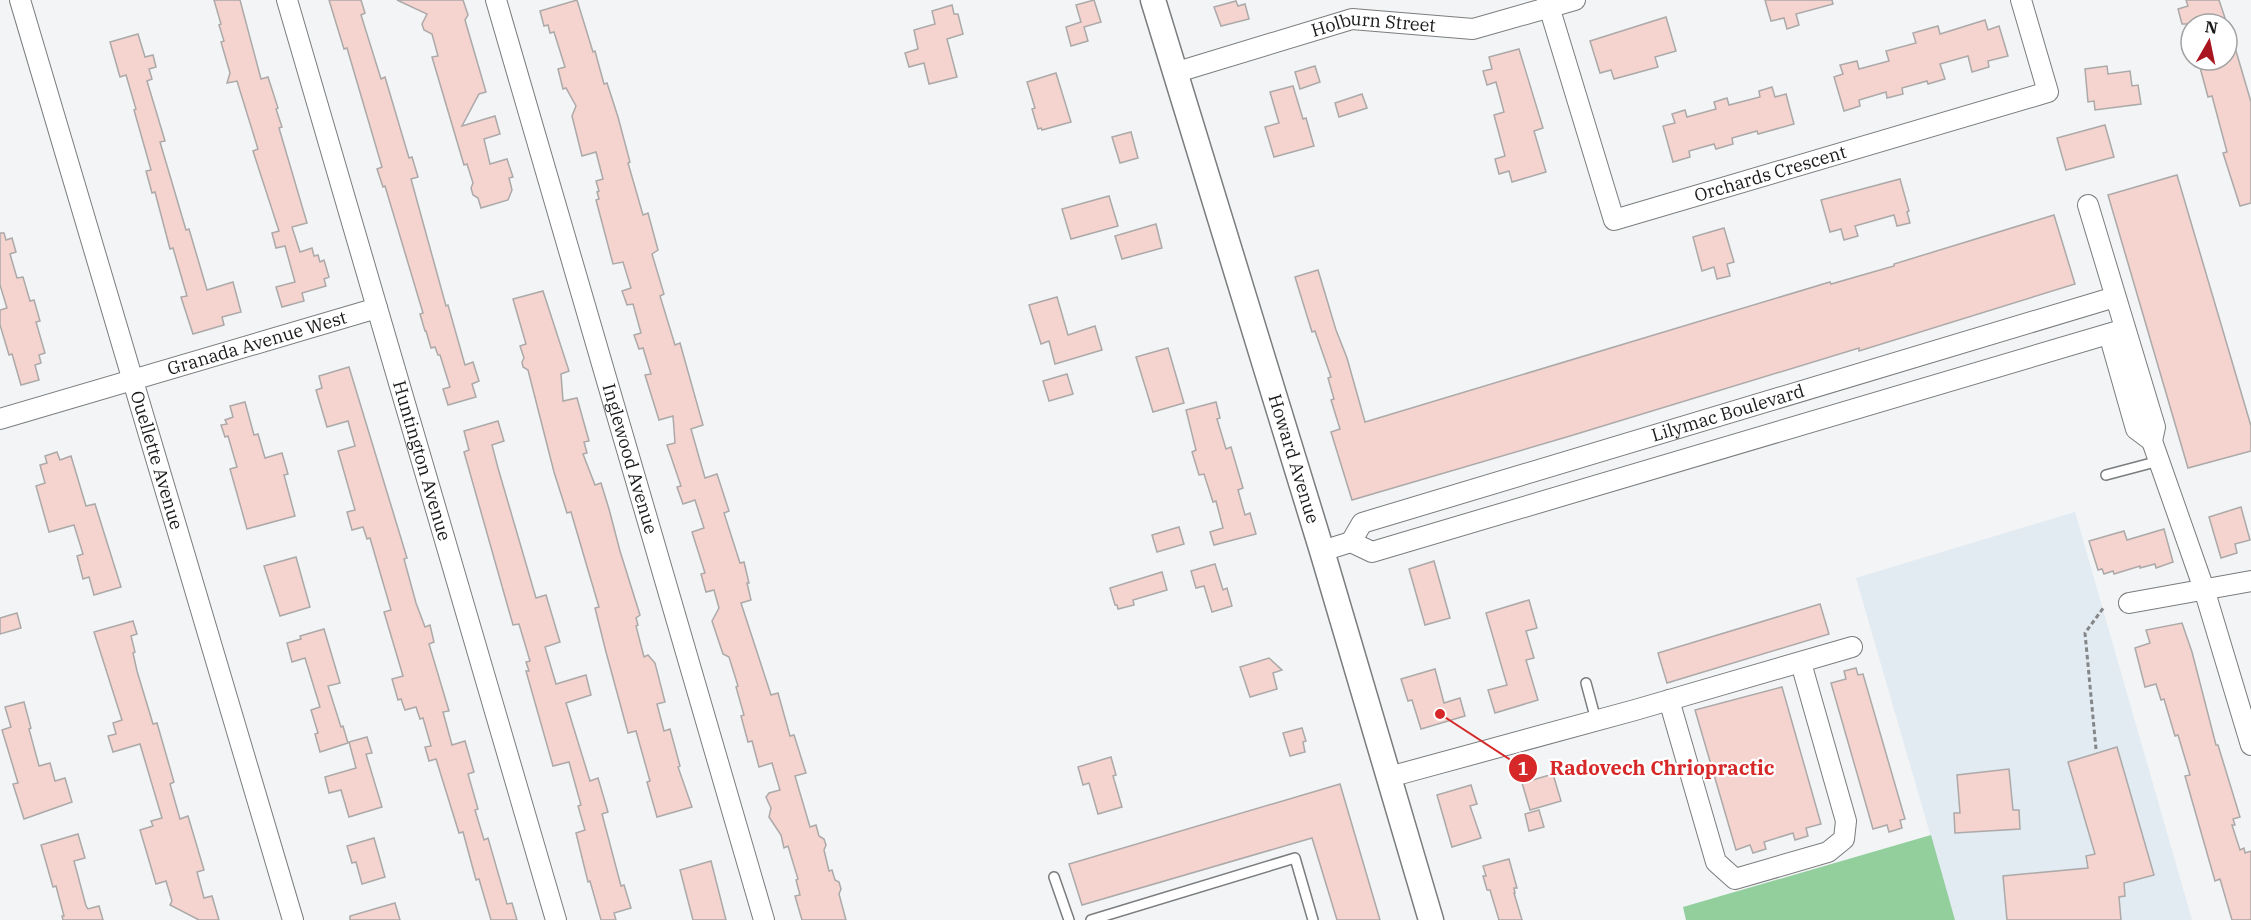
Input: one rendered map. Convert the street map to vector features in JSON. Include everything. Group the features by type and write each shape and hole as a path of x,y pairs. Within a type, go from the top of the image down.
{"street":[{"name":"Ouellette Avenue","path":"20,0 293,920"},
{"name":"Huntington Avenue","path":"287,0 556,920"},
{"name":"Inglewood Avenue","path":"496,0 764,920"},
{"name":"Howard Avenue","path":"1153,0 1322,551 1431,920"},
{"name":"Holburn Street","path":"1174,73 1352,19 1473,29 1549,4 1575,0"},
{"name":"Orchards Crescent","path":"1549,4 1614,220 2048,92 2021,0"},
{"path":"2088,205 2115,297 2117,332 2136,429 2152,441 2204,589 2251,745"},
{"name":"Lilymac Boulevard","path":"2115,297 1362,523 1351,542 1372,552 2117,332"},
{"name":"Granada Avenue West","path":"0,420 377,308"},
{"path":"1322,551 1351,542"},
{"path":"2129,603 2251,581"},
{"path":"1389,777 1635,710 1851,647"},
{"path":"1669,700 1716,862 1735,879 1828,852 1844,839 1846,821 1801,663"}],"lane":[{"path":"2106,476 2159,461"},
{"path":"1586,683 1596,720"},
{"path":"1091,920 1295,858 1312,920"},
{"path":"1054,877 1069,920"}],"path":[{"path":"2096,749 2085,633 2104,607"}],"shaded area":[{"path":"2075,512 2192,920 1955,920 1856,578"}],"green space":[{"path":"1931,835 1955,920 1686,920 1683,907"}],"building":[{"path":"214,0 240,0 261,79 268,77 278,108 276,109 282,127 279,128 307,223 292,227 300,252 312,248 314,256 318,255 320,262 324,260 329,277 324,279 326,286 302,293 304,301 282,307 276,287 295,282 285,246 276,248 272,233 279,231 253,151 258,149 237,81 227,83 230,73 221,42 224,41"},
{"path":"329,0 361,0 365,13 361,15 381,79 385,77 409,158 412,157 418,177 411,179 446,306 448,305 465,365 473,362 479,381 472,384 476,397 448,405 443,389 450,387 440,355 435,347 431,348 425,331 420,314 423,313 385,186 383,187 377,169 382,167 347,48 344,49"},
{"path":"397,0 463,0 468,15 465,20 486,92 479,94 462,126 495,116 500,134 484,139 490,164 507,159 513,177 509,178 512,190 508,200 481,208 478,198 473,195 471,188 473,183 467,164 464,165 432,57 438,56 432,34 424,30 422,24 427,14"},
{"path":"577,0 604,84 607,83 618,117 643,215 648,213 658,250 652,254 664,294 660,296 675,345 680,343 703,425 691,429 705,478 717,474 729,511 724,513 740,563 744,562 751,600 741,603 771,695 778,693 790,736 794,735 806,773 795,776 810,827 816,825 819,836 824,839 829,871 832,870 835,880 839,882 841,889 839,894 846,920 802,920 795,896 800,895 796,880 798,879 788,846 784,848 781,835 769,817 771,808 766,797 769,793 780,790 772,763 759,767 752,741 748,742 741,716 744,715 736,687 738,686 729,657 723,654 712,621 719,608 714,590 706,592 701,574 705,573 692,532 704,528 695,500 683,504 677,487 681,486 667,445 675,443 673,416 659,420 645,375 651,374 643,348 639,349 634,335 641,333 633,304 627,305 622,291 631,288 623,262 613,264 596,200 599,199 597,192 599,191 596,181 603,179 596,152 582,156 572,116 576,106 566,88 563,89 558,69 565,67 554,32 550,33 548,25 544,26 540,11"},
{"path":"1094,0 1101,22 1084,27 1088,41 1071,46 1066,27 1081,22 1076,5"},
{"path":"1765,0 1832,0 1833,4 1796,14 1799,25 1787,29 1784,18 1771,21"},
{"path":"2186,0 2219,0 2223,12 2179,13 2178,9 2188,6"},
{"path":"1236,1 1238,6 1245,4 1249,19 1221,26 1214,7"},
{"path":"952,5 954,14 958,14 963,34 947,39 957,77 929,84 924,63 909,67 905,53 918,49 914,30 935,24 932,11"},
{"path":"1666,17 1676,51 1655,57 1658,67 1614,79 1611,70 1600,73 1590,41"},
{"path":"1985,20 1988,30 1999,26 2008,56 1988,61 1989,67 1972,72 1968,56 1940,64 1945,79 1902,88 1903,94 1887,98 1886,92 1859,100 1860,106 1844,111 1834,77 1843,74 1840,65 1857,61 1859,69 1889,61 1886,51 1916,43 1913,33 1938,26 1940,34"},
{"path":"138,34 145,57 153,55 156,67 149,69 152,79 147,81 165,141 160,142 186,230 189,229 207,290 233,282 241,312 222,317 224,325 193,334 181,297 187,296 173,248 170,249 155,192 152,193 146,171 151,170 134,110 136,109 126,75 120,77 110,42"},
{"path":"1519,49 1543,128 1534,131 1546,172 1512,182 1509,171 1499,174 1495,159 1505,156 1494,115 1504,112 1496,82 1487,85 1483,71 1492,69 1489,57"},
{"path":"2239,61 2251,102 2251,203 2240,206 2223,153 2227,152 2212,96 2208,97 2201,72 2239,72"},
{"path":"1315,66 1320,82 1300,89 1295,72"},
{"path":"2107,66 2108,74 2130,71 2132,86 2138,85 2141,104 2095,110 2094,101 2088,102 2085,69"},
{"path":"1056,73 1071,122 1042,130 1038,129 1032,109 1035,108 1027,82"},
{"path":"1293,86 1314,146 1274,157 1265,127 1279,123 1270,92"},
{"path":"1772,87 1775,97 1786,94 1794,124 1758,134 1757,131 1732,138 1733,144 1716,149 1714,144 1689,151 1690,157 1673,162 1663,126 1675,123 1672,114 1685,110 1687,117 1716,109 1714,102 1727,98 1729,105 1760,97 1759,91"},
{"path":"1362,94 1367,108 1339,117 1335,103"},
{"path":"2105,125 2114,157 2066,170 2057,138"},
{"path":"1131,132 1138,158 1120,163 1112,137"},
{"path":"2177,175 2251,426 2251,451 2188,468 2108,195"},
{"path":"1900,179 1910,223 1897,226 1894,215 1855,226 1858,236 1844,240 1841,229 1830,232 1821,200"},
{"path":"1109,196 1118,226 1071,239 1062,209"},
{"path":"2054,215 2075,284 1859,351 1859,348 1352,500 1331,432 1340,429 1331,400 1334,399 1328,378 1331,377 1315,331 1312,332 1295,277 1318,270 1365,422 1830,282 1831,284 1894,266 1894,264"},
{"path":"1156,224 1162,248 1122,259 1115,236"},
{"path":"1724,228 1734,262 1727,264 1730,276 1717,279 1714,267 1702,271 1693,237"},
{"path":"0,233 4,233 6,240 12,238 16,252 10,254 17,278 23,277 30,301 34,300 40,321 36,322 45,353 39,355 41,363 35,365 39,380 21,385 0,325 0,310 7,308 0,285"},
{"path":"543,291 569,371 561,374 563,401 577,398 589,441 584,442 587,453 583,454 595,485 601,483 640,615 636,618 638,625 636,626 644,657 648,655 655,663 665,702 657,704 664,731 670,729 680,766 678,767 692,807 657,817 636,731 628,733 595,608 599,607 571,512 567,513 528,370 523,367 524,358 520,346 526,344 513,299"},
{"path":"1057,297 1068,335 1095,326 1102,350 1055,364 1049,341 1041,344 1029,305"},
{"path":"1168,348 1184,403 1153,412 1136,357"},
{"path":"349,367 407,558 404,559 416,603 425,627 430,625 434,642 429,644 449,711 443,712 452,745 465,741 474,772 468,774 478,809 475,810 484,840 488,838 507,904 512,903 517,920 491,920 479,879 476,880 463,832 459,833 436,759 429,761 425,747 431,746 423,718 420,719 416,707 405,710 401,699 398,700 392,679 403,676 384,612 391,610 370,538 367,539 363,527 352,530 347,512 355,510 338,451 355,446 348,421 327,427 316,390 322,388 319,376"},
{"path":"1067,374 1073,394 1049,401 1043,381"},
{"path":"245,402 254,435 258,434 265,458 282,453 288,474 284,475 295,516 247,529 230,469 237,467 228,436 225,437 221,425 227,424 225,420 233,417 230,406"},
{"path":"1216,402 1220,418 1217,419 1226,449 1231,447 1243,488 1238,490 1245,515 1250,513 1256,534 1214,545 1210,532 1223,528 1216,501 1213,502 1204,474 1199,475 1192,452 1196,450 1186,410"},
{"path":"498,421 504,441 492,445 498,468 536,598 546,595 560,642 545,647 556,684 586,675 591,695 566,703 590,781 598,778 608,812 602,814 621,886 624,885 631,908 614,913 616,920 601,920 590,881 588,882 576,833 585,830 578,806 581,805 569,762 553,766 526,671 529,671 526,662 530,661 519,624 513,625 464,452 469,450 464,431"},
{"path":"57,452 60,460 71,456 86,506 95,504 121,587 94,595 89,577 83,579 77,556 83,554 74,525 49,532 36,486 45,483 40,465 47,463 45,456"},
{"path":"2241,507 2250,540 2235,544 2237,553 2221,558 2209,517"},
{"path":"1179,527 1184,544 1157,552 1152,535"},
{"path":"2164,529 2173,562 2156,568 2155,564 2140,568 2140,566 2114,574 2113,571 2104,574 2102,569 2098,570 2089,541 2124,531 2127,540"},
{"path":"296,557 310,607 280,616 264,566"},
{"path":"1434,561 1450,618 1425,625 1409,569"},
{"path":"1215,564 1223,590 1227,588 1232,606 1212,612 1204,586 1196,588 1191,571"},
{"path":"1162,572 1167,590 1133,600 1134,605 1118,609 1110,588"},
{"path":"1529,600 1537,628 1526,631 1534,658 1526,660 1538,700 1495,713 1488,690 1507,685 1486,613"},
{"path":"1820,604 1829,634 1667,683 1658,653"},
{"path":"17,613 21,628 0,634 0,618"},
{"path":"133,621 137,634 131,636 137,671 153,724 157,723 174,782 170,784 180,819 188,816 204,870 197,872 204,898 212,896 219,920 199,920 170,905 172,901 166,881 156,884 140,830 153,826 151,821 162,818 140,744 113,752 108,736 116,734 113,723 122,720 94,632"},
{"path":"2182,623 2192,652 2216,745 2218,745 2240,817 2233,819 2235,825 2232,825 2240,850 2244,848 2245,853 2251,851 2251,920 2232,920 2220,879 2215,881 2185,776 2190,775 2178,735 2175,736 2164,699 2161,700 2156,684 2145,687 2135,648 2150,643 2146,630"},
{"path":"324,629 340,683 328,686 348,743 320,752 315,734 318,733 311,710 320,707 305,658 292,662 287,643 301,639 300,636"},
{"path":"1269,658 1282,670 1273,673 1277,689 1250,697 1240,667"},
{"path":"1856,668 1858,675 1863,674 1905,819 1900,820 1902,828 1889,832 1887,825 1873,829 1831,683 1846,679 1844,671"},
{"path":"1435,669 1444,703 1460,698 1465,716 1421,729 1412,700 1408,701 1401,679"},
{"path":"1782,687 1821,824 1806,828 1808,836 1795,840 1793,833 1764,842 1766,849 1753,853 1750,845 1736,850 1695,710"},
{"path":"24,702 39,766 50,763 55,781 65,778 72,802 24,819 13,784 18,783 2,730 11,727 5,707"},
{"path":"1302,728 1306,741 1303,742 1305,752 1290,756 1283,733"},
{"path":"367,737 372,753 366,754 382,807 349,817 341,790 329,793 325,777 356,768 349,742"},
{"path":"2117,747 2154,875 2124,883 2125,896 2119,897 2121,920 2007,920 2003,876 2088,868 2086,856 2095,854 2068,762"},
{"path":"1111,757 1116,775 1113,776 1122,807 1098,814 1089,783 1083,785 1078,767"},
{"path":"2009,769 2013,810 2019,810 2020,829 1955,833 1954,813 1960,813 1957,775"},
{"path":"1553,774 1561,801 1530,810 1522,783"},
{"path":"1340,784 1380,920 1337,920 1312,838 1082,905 1069,864"},
{"path":"1471,785 1477,804 1470,806 1481,838 1452,847 1437,795"},
{"path":"1539,810 1544,827 1529,831 1525,814"},
{"path":"78,834 85,858 74,861 86,906 88,909 99,906 103,920 63,920 56,886 53,887 41,845"},
{"path":"374,838 385,877 362,884 356,862 352,863 347,846"},
{"path":"1509,859 1517,888 1514,888 1514,893 1522,920 1499,920 1483,876 1486,876 1483,866"},
{"path":"711,861 726,920 693,920 680,870"},
{"path":"395,903 400,920 350,920 350,916"}],"place":[{"name":"Radovech Chriopractic","path":"1440,714"}]}
